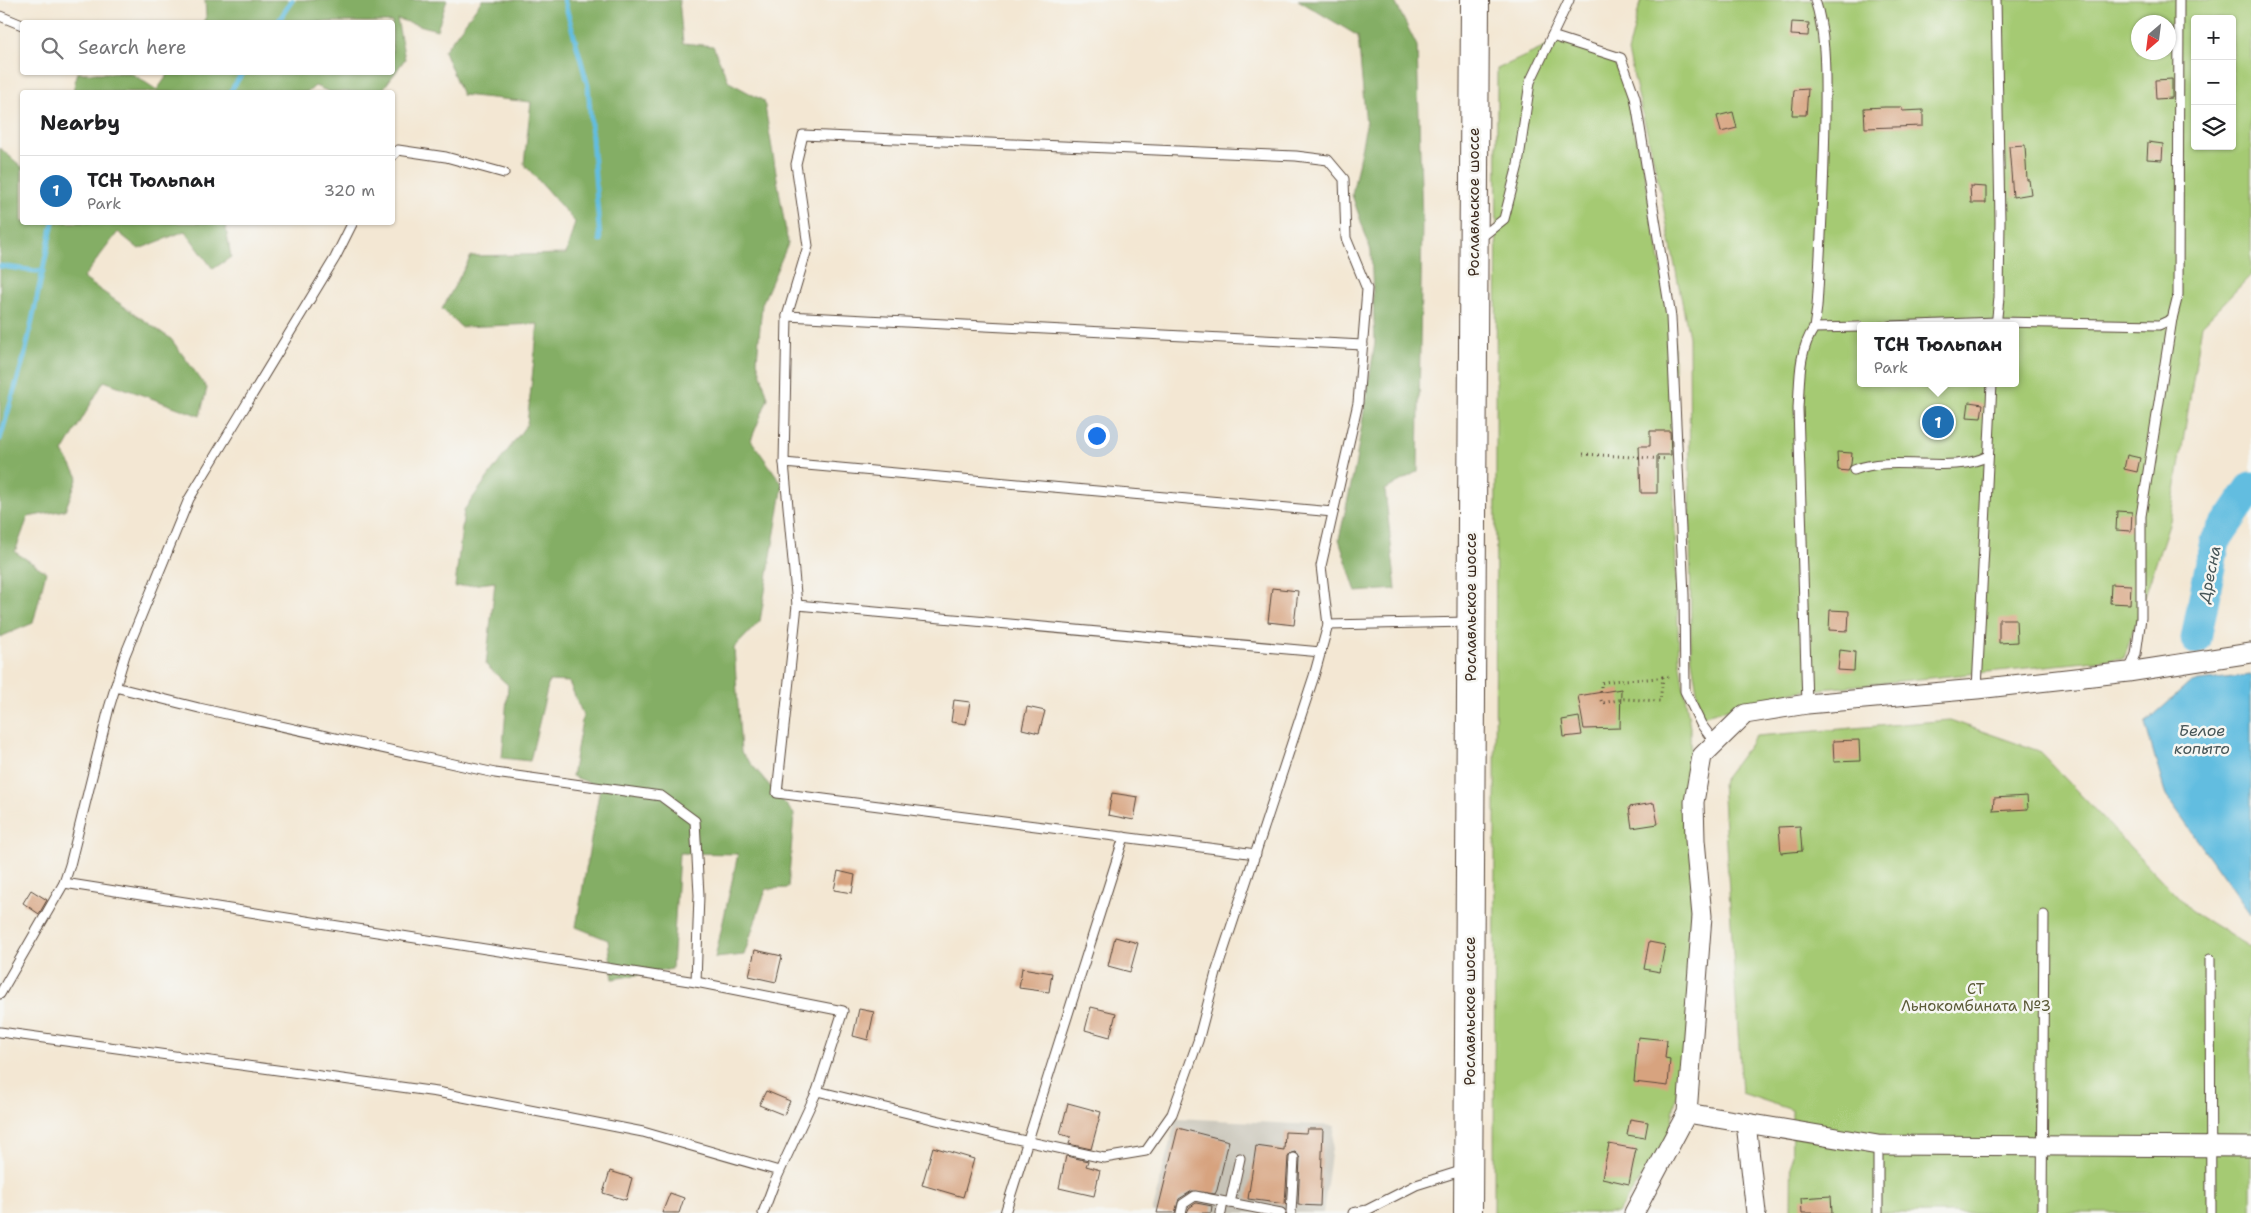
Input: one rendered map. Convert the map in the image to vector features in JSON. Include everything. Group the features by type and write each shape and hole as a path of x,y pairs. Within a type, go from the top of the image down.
{"main road":[{"name":"Рославльское шоссе","path":"1468,1213 1475,0"}],"street":[{"path":"1634,1213 1687,1113 1702,916 1695,840 1694,802 1702,756 1745,714 1807,704 1977,689 2128,672 2251,653"},
{"path":"1687,1113 1878,1146 2251,1146"},
{"path":"1746,1123 1756,1213"}],"lane":[{"path":"1473,244 1504,220 1518,165 1530,82 1569,0"},
{"path":"1807,704 1798,408 1801,359 1805,342 1814,328 1824,164 1825,65 1816,0"},
{"path":"1996,0 2000,221 1999,298 1996,322"},
{"path":"2128,672 2136,654 2141,618 2141,516 2172,318 2178,295 2179,0"},
{"path":"0,16 20,24"},
{"path":"1552,36 1621,58 1636,97 1671,317 1676,460 1684,595 1685,691 1701,724 1716,743"},
{"path":"817,1090 1104,1158 1146,1151 1172,1114 1198,1041 1216,973 1256,854 1328,625 1321,566 1358,402 1367,289 1346,238 1344,179 1328,160 1296,156 803,135 796,164 808,246 787,316 784,463 797,605 777,792 1256,854"},
{"path":"395,153 398,150 446,157 504,173"},
{"path":"0,994 64,883 125,655 189,499 334,258 351,225"},
{"path":"787,316 1363,345"},
{"path":"2019,324 2159,325 2172,318"},
{"path":"1814,328 1857,327"},
{"path":"1977,689 1992,387"},
{"path":"1854,470 1872,465 1964,462 1988,456"},
{"path":"784,463 1333,512"},
{"path":"797,605 1321,652"},
{"path":"1328,625 1471,622"},
{"path":"115,687 199,708 495,773 661,796 695,821 699,895 696,982"},
{"path":"1005,1213 1124,837"},
{"path":"64,883 696,982 843,1011 817,1090 763,1213"},
{"path":"2042,1213 2044,915"},
{"path":"2210,959 2211,1213"},
{"path":"0,1032 436,1092 643,1132 780,1171"},
{"path":"1878,1146 1878,1213"},
{"path":"1221,1213 1227,1202 1240,1158"},
{"path":"1291,1213 1294,1158"},
{"path":"1353,1213 1366,1210 1416,1185 1469,1168"},
{"path":"1181,1213 1184,1204 1195,1196 1278,1213"}],"path":[{"path":"1583,454 1676,460"},
{"path":"1601,692 1601,683 1612,680 1643,681 1663,678 1685,678"},
{"path":"1601,700 1602,703 1624,698 1660,701 1663,678"}],"shaded area":[{"path":"1176,1118 1335,1126 1323,1213 1152,1213"}],"green space":[{"path":"205,0 447,0 437,30 397,19 405,59 395,73 395,20 204,20 206,17"},
{"path":"482,0 679,0 683,43 713,46 729,82 764,101 788,244 762,304 757,361 768,398 751,440 783,485 760,621 734,648 741,752 794,814 788,888 766,889 744,955 715,958 738,854 679,853 672,969 613,979 608,940 576,927 600,787 572,776 583,715 569,682 549,681 530,761 502,758 508,685 486,665 495,582 455,587 464,510 527,424 538,324 461,327 442,309 471,256 566,254 575,222 524,164 531,102 462,95 444,51"},
{"path":"1298,0 1394,0 1417,46 1422,223 1418,471 1385,490 1396,589 1356,592 1339,539 1355,467 1375,343 1371,251 1352,195 1366,125 1358,36"},
{"path":"1641,0 2251,0 2251,275 2202,325 2170,521 2124,658 1793,692 1701,716 1691,654 1689,337 1657,175 1628,52"},
{"path":"1565,38 1611,58 1623,80 1644,171 1674,339 1674,507 1679,658 1690,727 1693,1006 1668,1141 1617,1213 1494,1213 1497,69"},
{"path":"77,75 134,75 157,90 73,90"},
{"path":"168,75 393,75 382,90 325,90 315,86 310,90 157,90"},
{"path":"0,148 20,165 20,225 225,225 231,257 213,269 185,231 139,249 118,232 83,278 171,339 207,388 200,416 104,381 63,452 78,477 65,510 28,517 15,552 46,572 33,623 0,637"},
{"name":"СТ Льнокомбината №3","path":"1950,720 2039,751 2191,911 2251,948 2251,1213 1791,1213 1792,1110 1742,1093 1722,782 1756,736"}],"water":[{"name":"Белое копыто","path":"2251,675 2251,915 2166,796 2145,723 2191,682"}],"building":[{"path":"1792,22 1809,23 1808,36 1791,35"},
{"path":"2172,79 2172,98 2156,99 2155,80"},
{"path":"1808,89 1806,115 1792,115 1794,90"},
{"path":"1902,107 1902,111 1923,110 1923,126 1865,128 1864,108"},
{"path":"1733,112 1737,128 1721,132 1717,116"},
{"path":"2148,142 2163,144 2162,160 2147,159"},
{"path":"2025,145 2027,180 2029,180 2031,194 2013,197 2009,146"},
{"path":"1970,186 1986,187 1986,203 1971,203"},
{"path":"1969,402 1983,404 1981,418 1967,417"},
{"path":"1650,431 1670,431 1671,455 1657,455 1657,493 1641,493 1639,446 1650,446"},
{"path":"1837,452 1852,453 1848,471 1838,470"},
{"path":"2127,455 2140,458 2137,472 2124,469"},
{"path":"2117,511 2132,512 2131,531 2116,530"},
{"path":"2111,584 2131,585 2130,604 2110,603"},
{"path":"1272,588 1298,591 1294,625 1268,622"},
{"path":"1830,610 1849,611 1848,631 1829,630"},
{"path":"1999,619 2016,619 2017,642 1999,643"},
{"path":"1840,650 1855,652 1854,671 1838,670"},
{"path":"1621,689 1620,728 1584,729 1578,696"},
{"path":"954,700 970,702 966,724 951,722"},
{"path":"1027,707 1045,711 1039,733 1022,729"},
{"path":"1579,717 1582,735 1564,737 1562,720"},
{"path":"1859,740 1860,761 1834,762 1833,741"},
{"path":"1112,793 1138,797 1134,820 1108,815"},
{"path":"2027,796 2028,809 1993,811 1994,798"},
{"path":"1654,803 1658,824 1632,828 1629,807"},
{"path":"1800,826 1802,851 1781,853 1779,827"},
{"path":"838,871 855,875 852,893 834,890"},
{"path":"31,890 47,900 39,914 23,903"},
{"path":"1115,937 1138,943 1130,972 1108,966"},
{"path":"1649,942 1665,945 1660,972 1644,969"},
{"path":"755,950 782,956 776,982 749,976"},
{"path":"1022,968 1052,973 1049,992 1019,988"},
{"path":"1091,1007 1116,1013 1110,1037 1085,1030"},
{"path":"859,1009 874,1012 868,1040 853,1036"},
{"path":"1638,1037 1667,1040 1665,1058 1670,1059 1668,1086 1634,1082"},
{"path":"766,1091 790,1101 784,1115 759,1105"},
{"path":"1068,1103 1101,1112 1091,1149 1069,1144 1071,1137 1060,1134"},
{"path":"1630,1119 1648,1122 1645,1138 1627,1135"},
{"path":"1178,1128 1229,1141 1217,1190 1215,1194 1192,1191 1179,1199 1175,1213 1157,1213"},
{"path":"1307,1129 1323,1129 1320,1206 1298,1205 1300,1158 1295,1152 1291,1153 1288,1157 1285,1204 1248,1199 1256,1146 1284,1150 1285,1132 1306,1133"},
{"path":"1609,1144 1636,1149 1629,1184 1602,1178"},
{"path":"933,1147 974,1159 963,1197 922,1185"},
{"path":"1066,1156 1088,1161 1086,1166 1100,1170 1094,1196 1059,1188"},
{"path":"610,1171 632,1178 626,1200 603,1193"},
{"path":"670,1193 684,1198 679,1213 662,1213"},
{"path":"1831,1196 1832,1213 1802,1213 1801,1198"},
{"path":"1196,1203 1212,1206 1211,1213 1187,1213 1189,1208"}],"waterway":[{"path":"279,20 292,0"},
{"path":"564,0 588,86 600,241"},
{"path":"231,90 241,75"},
{"path":"0,439 25,354 52,225"},
{"path":"0,266 43,272"},
{"name":"Дресна","path":"2196,639 2215,541 2251,488"}],"place":[{"name":"ТСН Тюльпан","path":"1938,422"}]}
